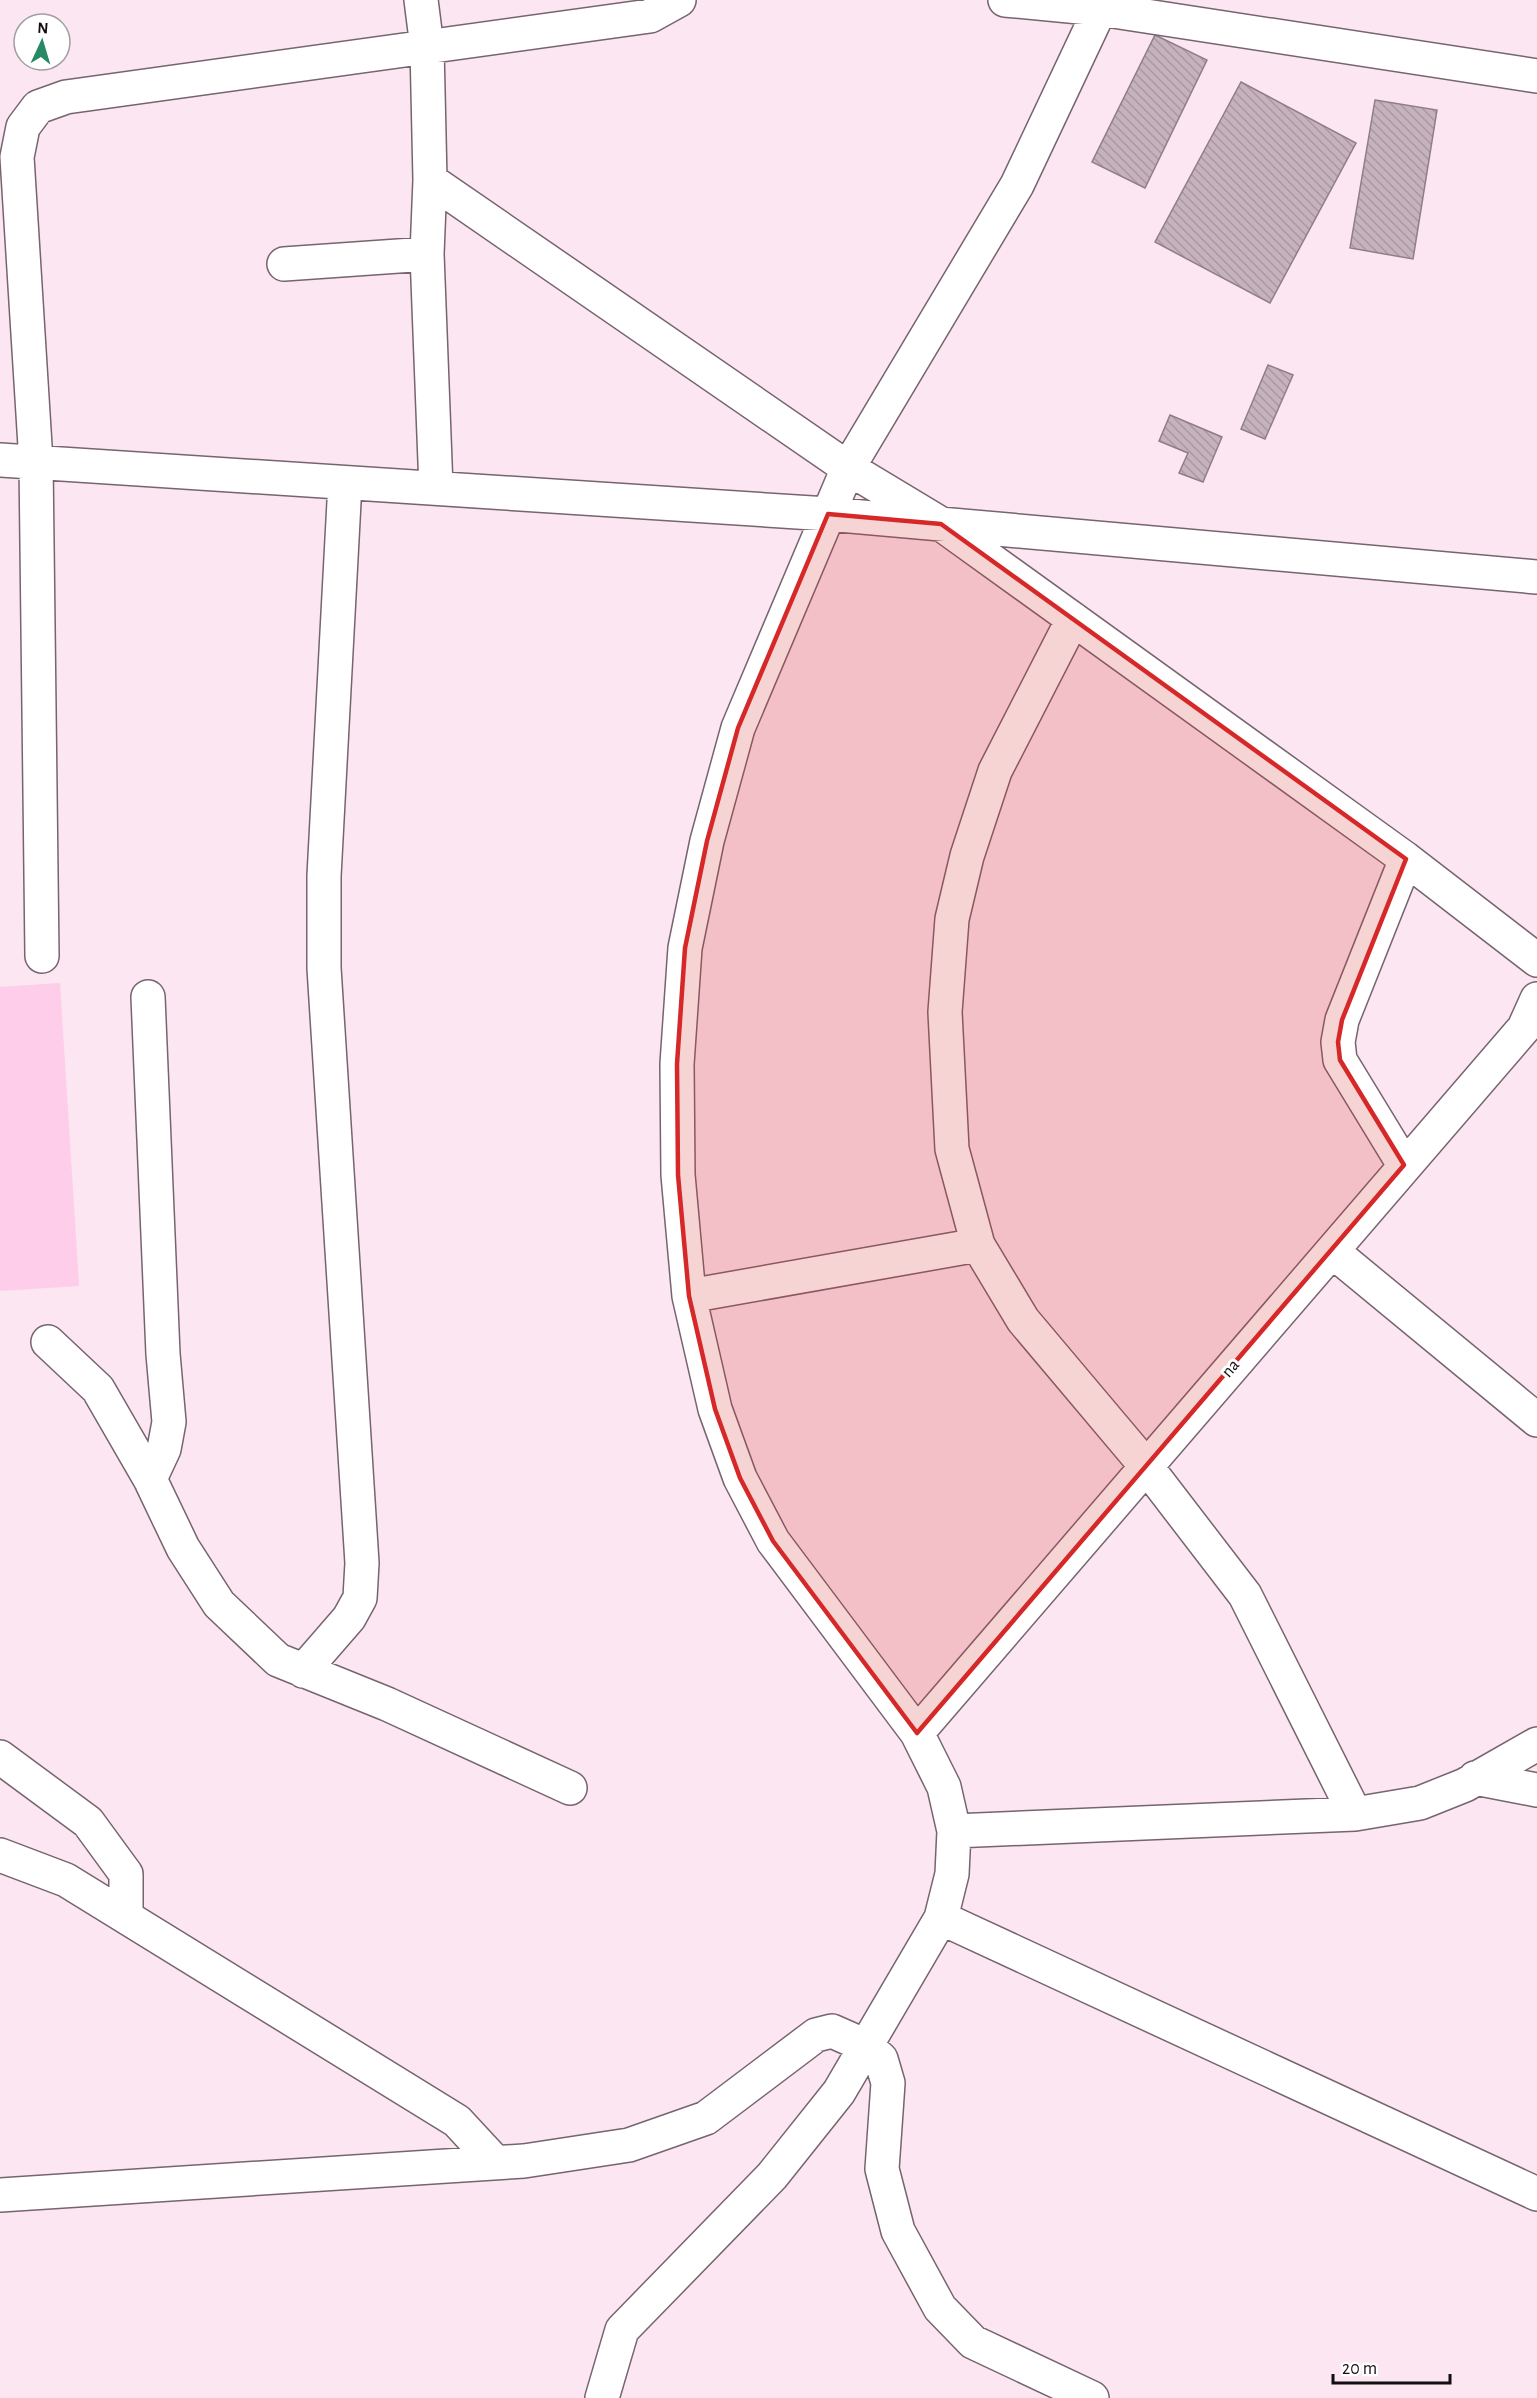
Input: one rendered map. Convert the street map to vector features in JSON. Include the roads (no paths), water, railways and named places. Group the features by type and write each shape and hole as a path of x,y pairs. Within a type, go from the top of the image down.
{"street":[{"path":"421,0 427,47 428,254 436,488"},
{"path":"42,956 36,462 17,157 23,127 38,107 66,97 650,16 679,0"},
{"path":"1005,0 1101,5 1537,76"},
{"path":"602,2398 622,2330 772,2176 839,2092 942,1918 952,1874 954,1831 944,1787 917,1733 773,1541 740,1478 715,1409 689,1296 678,1164 677,1064 685,948 706,841 738,728 848,468 1017,185 1101,5"},
{"path":"429,180 848,468 941,524 1406,859 1537,960"},
{"path":"284,264 428,254"},
{"path":"0,460 828,514 1537,577"},
{"path":"303,1671 349,1618 360,1598 362,1563 324,968 324,876 345,483"},
{"path":"1073,619 995,771 967,856 952,919 945,1012 952,1149 978,1245 1023,1320 1146,1466 1245,1595 1355,1814"},
{"path":"1404,1165 1340,1060 1338,1042 1342,1020 1406,859"},
{"path":"148,997 163,1354 169,1422 164,1449 150,1479"},
{"name":"na","path":"917,1733 1524,1028 1537,999"},
{"path":"689,1296 978,1245"},
{"path":"1332,1251 1537,1420"},
{"path":"48,1342 99,1389 150,1479 183,1548 219,1604 278,1660 397,1709 570,1788"},
{"path":"954,1831 1355,1814 1420,1803 1475,1778 1537,1744"},
{"path":"0,1757 88,1822 126,1874 126,1917"},
{"path":"1475,1778 1537,1790"},
{"path":"0,1855 66,1880 457,2121 495,2162"},
{"path":"942,1918 1537,2194"},
{"path":"0,2195 524,2161 629,2145 706,2118 816,2035 832,2031 866,2046 881,2059 888,2084 882,2169 898,2231 940,2308 972,2342 1092,2398"}]}
